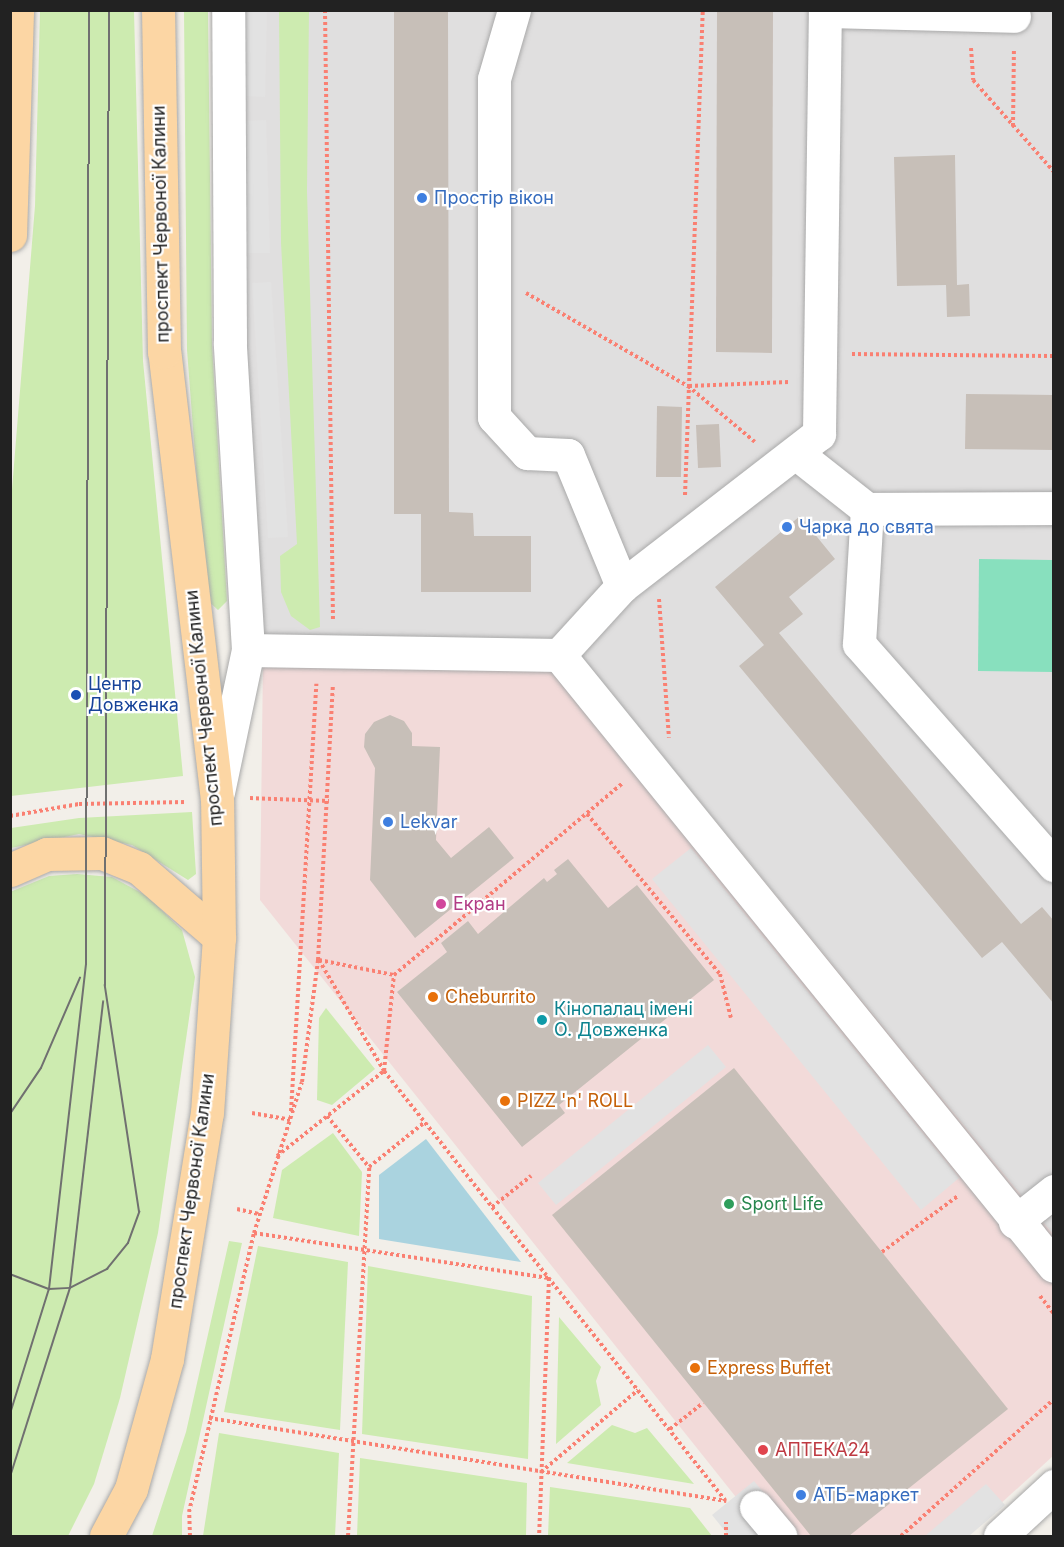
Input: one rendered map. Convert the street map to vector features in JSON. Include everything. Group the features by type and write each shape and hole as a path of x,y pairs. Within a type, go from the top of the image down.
{"main road":[{"path":"10,235 17,10"},
{"name":"проспект Червоної Калини","path":"106,1536 131,1489 167,1359 207,1113 219,937 204,801 164,352 158,10"},
{"path":"10,870 47,854 102,853 139,868 219,937"},
{"path":"130,1536 131,1489"}],"street":[{"path":"204,801 248,650 230,344 228,10"},
{"path":"514,10 494,79 494,417 527,453 568,455 622,586"},
{"path":"559,655 622,586 790,460 819,434 822,381 825,11 1014,16"},
{"path":"790,460 867,510 1053,508"},
{"path":"867,510 859,644 1053,865"},
{"path":"248,650 325,638 559,655 1015,1222 1053,1266"},
{"path":"1015,1222 1053,1191"},
{"path":"1000,1536 1053,1486"},
{"path":"756,1507 780,1536"}],"path":[{"path":"290,1120 325,638 325,10"},
{"path":"686,471 703,10"},
{"path":"1014,16 1014,126"},
{"path":"973,80 1053,172"},
{"path":"494,275 688,386 790,460"},
{"path":"844,353 1053,356"},
{"path":"688,386 822,381"},
{"path":"662,634 669,747"},
{"path":"190,1536 189,1512 209,1418 254,1233 277,1156 303,1082 318,960 329,801 333,678"},
{"path":"616,774 624,782"},
{"path":"277,1156 384,1071 393,975 633,775"},
{"path":"258,797 329,801"},
{"path":"10,816 79,804 204,801"},
{"path":"586,814 720,974 731,1018"},
{"path":"318,960 393,975"},
{"path":"209,1418 351,1444 727,1501 384,1071 318,960"},
{"path":"252,1113 290,1120"},
{"path":"327,1116 369,1167 351,1444 348,1536"},
{"path":"369,1167 425,1122"},
{"path":"492,1207 531,1176"},
{"path":"882,1252 960,1195"},
{"path":"237,1209 259,1214"},
{"path":"254,1233 364,1252 549,1278"},
{"path":"539,1536 549,1278"},
{"path":"541,1472 638,1390"},
{"path":"901,1536 1053,1399"},
{"path":"670,1430 703,1403"}],"shaded area":[{"path":"244,11 267,11 265,97 242,96"},
{"path":"245,11 1053,11 1053,1234 590,667 263,661 239,301"},
{"path":"266,120 270,253 247,253 243,121"},
{"path":"271,282 288,537 268,538 252,283"},
{"path":"263,661 589,667 1053,1234 1053,1456 965,1536 767,1536 260,900"},
{"path":"691,848 959,1178 921,1210 652,879"},
{"path":"708,1045 726,1067 556,1205 538,1183"},
{"path":"754,1481 799,1536 729,1536 712,1515"},
{"path":"986,1484 1005,1505 969,1536 925,1536"}],"green space":[{"path":"40,11 134,11 143,361 183,776 11,796 10,514 35,206"},
{"path":"184,11 208,11 212,344 227,601 218,610 206,599 187,350"},
{"path":"279,11 309,11 307,191 320,627 310,630 291,616 281,592 280,556 297,544 281,243"},
{"path":"979,559 1053,560 1053,672 978,671"},
{"path":"192,812 196,874 188,880 132,845 79,834 11,848 11,828 79,818"},
{"path":"77,874 112,877 147,896 182,930 195,977 158,1233 120,1398 94,1484 68,1536 11,1536 10,892 49,876"},
{"path":"326,1008 375,1069 332,1105 317,1100 319,1018"},
{"path":"333,1133 362,1172 359,1236 273,1218 282,1170"},
{"path":"229,1241 242,1243 182,1516 182,1536 152,1536 186,1432"},
{"path":"258,1246 348,1262 340,1430 224,1412"},
{"path":"368,1266 532,1296 528,1459 362,1434"},
{"path":"559,1317 601,1367 596,1381 601,1405 556,1444"},
{"path":"612,1425 635,1433 647,1428 694,1484 567,1463"},
{"path":"219,1433 339,1453 335,1536 203,1536"},
{"path":"360,1458 527,1483 526,1536 357,1536"},
{"path":"550,1487 690,1508 712,1536 548,1536"}],"water":[{"path":"426,1139 521,1262 379,1239 379,1175"}],"building":[{"path":"394,10 448,10 449,512 473,513 474,536 531,536 531,592 421,592 421,514 394,514"},
{"path":"717,10 773,10 772,353 716,352"},
{"path":"955,155 957,285 969,284 970,316 947,317 946,285 897,286 894,157"},
{"path":"966,394 1054,395 1054,450 965,449"},
{"path":"657,406 682,407 681,477 656,477"},
{"path":"719,424 721,467 698,468 696,425"},
{"path":"800,516 835,559 789,597 803,614 779,633 1021,924 1042,907 1054,921 1054,1004 1002,942 982,958 739,666 764,645 715,587"},
{"path":"390,715 404,721 412,733 412,746 440,747 436,840 451,858 489,827 514,858 415,938 370,880 375,768 364,747 365,734 374,722"},
{"name":"Кінопалац імені О. Довженка","path":"568,859 608,908 637,885 714,980 559,1105 565,1113 522,1147 397,992 447,952 441,943 468,921 478,934 544,878 547,882 557,874 554,870"},
{"path":"734,1068 1008,1409 849,1536 811,1536 552,1215"}],"tram line":[{"path":"10,1414 49,1289 86,965 89,10"},
{"path":"10,1274 49,1289 70,1288 107,1269 128,1243 139,1212 105,986 109,10"},
{"path":"10,1114 41,1068 80,978"},
{"path":"10,1477 70,1288 103,1002"}],"place":[{"name":"Простір вікон","path":"422,198"},
{"name":"Чарка до свята","path":"787,527"},
{"name":"Центр Довженка","path":"76,695"},
{"name":"Lekvar","path":"388,822"},
{"name":"Екран","path":"441,904"},
{"name":"Cheburrito","path":"433,997"},
{"name":"Кінопалац імені О. Довженка","path":"542,1020"},
{"name":"PIZZ 'n' ROLL","path":"505,1101"},
{"name":"Sport Life","path":"729,1204"},
{"name":"Express Buffet","path":"695,1368"},
{"name":"АПТЕКА24","path":"763,1450"},
{"name":"АТБ-маркет","path":"801,1495"}]}
